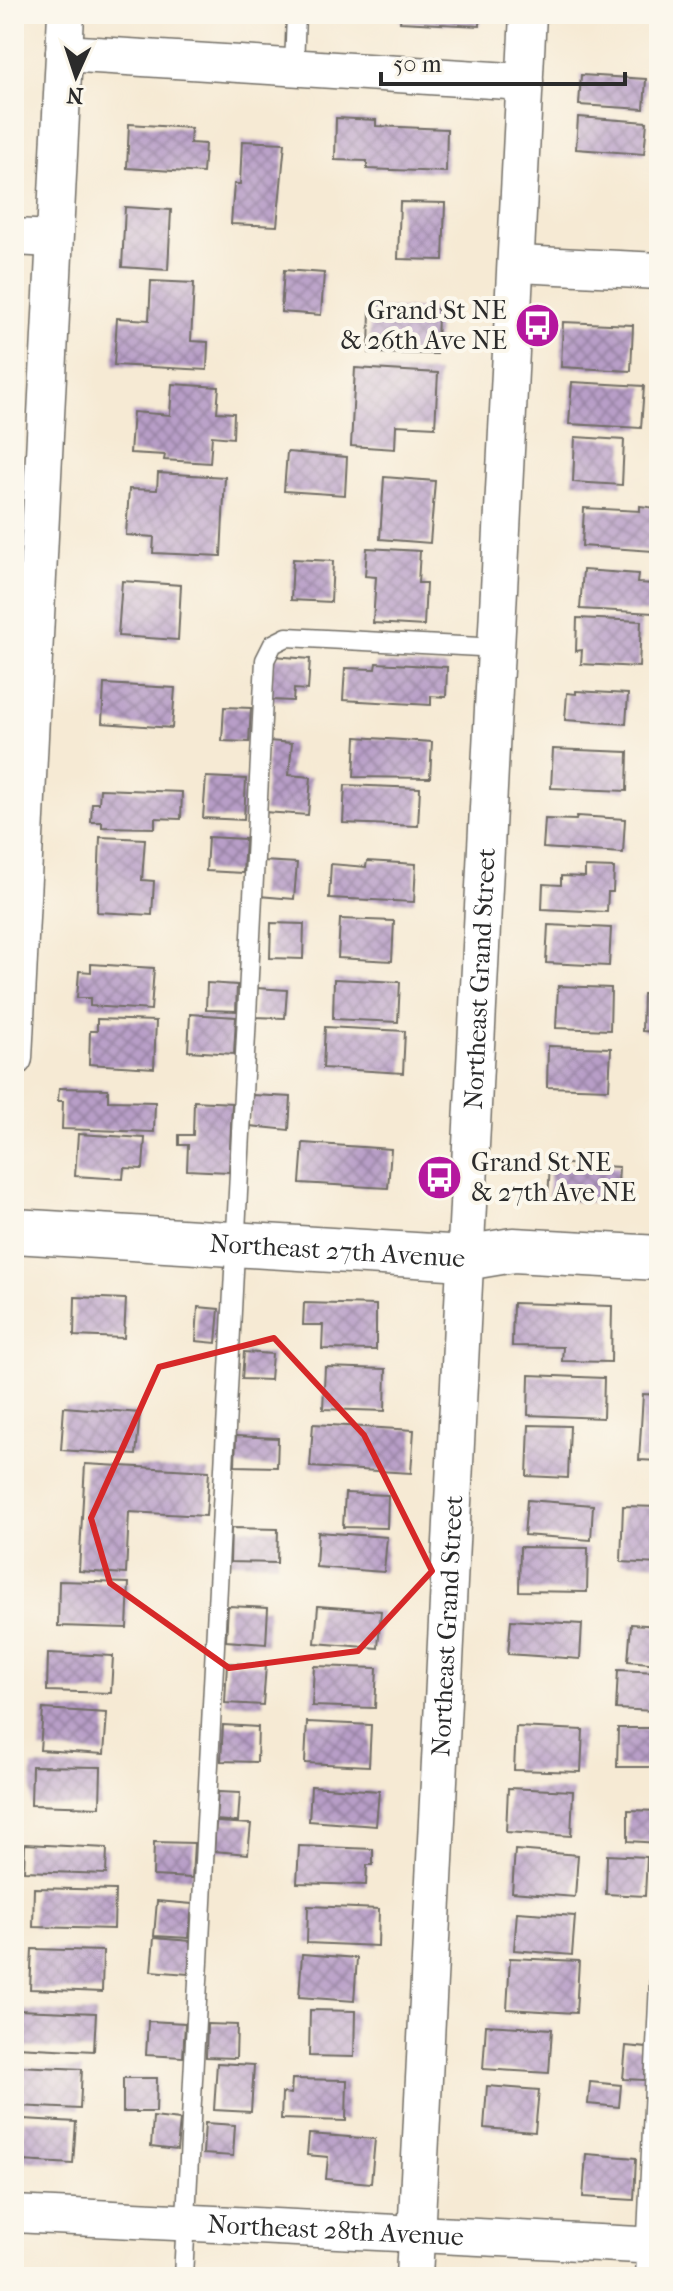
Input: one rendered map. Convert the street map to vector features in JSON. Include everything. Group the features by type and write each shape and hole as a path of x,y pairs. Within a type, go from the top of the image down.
{"street":[{"path":"14,1058 66,14"},
{"name":"Northeast Grand Street","path":"414,2277 499,648 528,14"},
{"path":"64,53 525,82"},
{"path":"14,237 53,239"},
{"path":"518,264 659,271"},
{"name":"Northeast 27th Avenue","path":"14,1231 465,1258 513,1250 659,1258"},
{"name":"Northeast 28th Avenue","path":"14,2214 416,2236 651,2256"}],"lane":[{"path":"294,67 296,14"},
{"path":"183,2277 265,660 273,644 287,637 499,648"},
{"path":"651,2256 659,1982"}],"highlighted area":[{"path":"274,1338 364,1435 432,1571 358,1651 229,1668 110,1583 91,1518 159,1367"}],"building":[{"path":"401,14 480,14 480,26 400,22"},
{"path":"14,65 17,65 16,87 14,87"},
{"path":"581,75 646,79 644,109 579,105"},
{"path":"578,117 647,122 644,154 576,149"},
{"path":"336,118 376,120 376,126 447,129 446,172 367,169 367,161 335,160"},
{"path":"129,124 191,128 190,143 205,144 203,173 127,168"},
{"path":"242,141 285,143 277,226 231,224 234,184 240,184"},
{"path":"400,202 445,203 443,260 398,259"},
{"path":"125,207 171,210 168,270 122,267"},
{"path":"284,270 324,273 321,315 281,312"},
{"path":"151,281 194,283 191,341 208,342 207,370 114,365 117,318 149,320"},
{"path":"370,308 438,309 437,354 369,353"},
{"path":"563,322 633,325 631,371 561,367"},
{"path":"355,368 438,373 435,427 396,425 395,449 351,446"},
{"path":"572,382 644,386 641,428 569,424"},
{"path":"172,384 219,387 217,412 234,413 233,438 212,436 210,463 164,460 165,455 130,453 133,412 170,415"},
{"path":"575,437 624,440 622,485 573,482"},
{"path":"287,452 347,457 345,495 284,491"},
{"path":"158,473 225,477 221,556 153,553 154,537 126,535 129,489 157,490"},
{"path":"384,477 435,481 430,543 380,539"},
{"path":"640,506 656,508 653,551 582,546 584,508 640,511"},
{"path":"367,548 420,551 418,583 426,583 424,626 373,623 376,577 365,576"},
{"path":"293,559 333,561 331,602 291,600"},
{"path":"583,570 638,574 637,583 656,584 654,613 580,609"},
{"path":"122,581 181,585 178,640 118,636"},
{"path":"577,618 641,621 639,667 581,664 582,650 576,651"},
{"path":"273,656 310,659 308,690 294,689 293,701 270,700"},
{"path":"376,663 447,667 446,697 431,696 431,705 343,700 345,668 375,669"},
{"path":"104,684 175,688 172,728 102,723"},
{"path":"576,691 628,694 626,724 565,720 567,693 576,694"},
{"path":"224,707 251,708 249,742 222,741"},
{"path":"356,737 432,742 430,778 354,777"},
{"path":"268,741 292,743 289,775 311,777 308,815 264,812"},
{"path":"553,749 628,752 627,791 551,788"},
{"path":"206,777 246,779 244,820 203,818"},
{"path":"345,785 420,788 418,826 343,823"},
{"path":"100,789 182,792 181,819 155,818 155,828 102,827 102,822 91,822 92,803 99,803"},
{"path":"577,816 625,819 623,853 543,848 545,819 576,820"},
{"path":"100,837 145,839 142,880 154,881 152,915 97,912"},
{"path":"208,837 245,839 243,873 206,871"},
{"path":"262,861 297,863 294,899 259,896"},
{"path":"367,861 416,864 414,902 329,898 331,864 366,867"},
{"path":"585,867 614,868 613,892 608,892 607,912 542,909 543,884 561,885 561,876 585,877"},
{"path":"340,919 394,921 392,961 338,958"},
{"path":"271,923 304,924 303,959 270,958"},
{"path":"548,925 611,928 609,966 546,963"},
{"path":"91,964 154,968 151,1010 90,1006 90,998 77,998 79,971 91,972"},
{"path":"334,979 400,982 398,1022 333,1019"},
{"path":"207,983 237,985 236,1011 206,1010"},
{"path":"558,986 611,988 610,1030 556,1028"},
{"path":"256,988 287,990 285,1018 254,1017"},
{"path":"643,994 659,994 659,1032 642,1031"},
{"path":"190,1014 236,1017 234,1054 188,1051"},
{"path":"97,1019 156,1021 154,1068 89,1064 90,1031 97,1031"},
{"path":"325,1027 405,1031 403,1073 323,1068"},
{"path":"548,1046 611,1048 609,1089 547,1087"},
{"path":"59,1088 108,1089 108,1101 155,1102 154,1132 62,1129 63,1101 58,1101"},
{"path":"252,1095 291,1097 289,1130 250,1126"},
{"path":"194,1101 232,1103 229,1172 187,1170 188,1145 179,1145 179,1135 193,1135"},
{"path":"78,1134 145,1138 143,1169 124,1168 123,1179 75,1176"},
{"path":"303,1143 391,1149 388,1188 300,1183"},
{"path":"550,1163 619,1167 618,1184 610,1184 608,1203 548,1200"},
{"path":"75,1297 126,1299 124,1338 74,1336"},
{"path":"304,1303 376,1305 376,1350 322,1349 323,1325 303,1325"},
{"path":"513,1303 612,1306 611,1362 562,1361 563,1347 512,1346"},
{"path":"198,1307 219,1309 216,1343 196,1341"},
{"path":"244,1352 272,1354 270,1380 242,1379"},
{"path":"325,1367 386,1369 385,1411 323,1409"},
{"path":"529,1375 604,1378 603,1418 528,1415"},
{"path":"643,1394 659,1395 659,1461 639,1460"},
{"path":"64,1407 140,1413 136,1455 61,1450"},
{"path":"313,1424 414,1430 411,1473 310,1467"},
{"path":"529,1425 570,1426 568,1478 527,1476"},
{"path":"236,1436 278,1438 277,1467 235,1466"},
{"path":"85,1464 209,1471 206,1516 129,1512 126,1574 79,1571"},
{"path":"345,1493 388,1495 387,1528 343,1527"},
{"path":"527,1500 593,1505 591,1540 524,1535"},
{"path":"623,1506 659,1507 659,1564 621,1562"},
{"path":"231,1528 278,1529 277,1563 230,1562"},
{"path":"318,1532 387,1537 384,1572 316,1567"},
{"path":"520,1547 588,1548 587,1592 519,1591"},
{"path":"59,1581 129,1583 127,1628 58,1626"},
{"path":"228,1606 268,1608 266,1644 226,1641"},
{"path":"318,1606 381,1611 378,1648 315,1643"},
{"path":"511,1620 582,1624 580,1659 508,1654"},
{"path":"631,1624 659,1626 659,1664 628,1661"},
{"path":"48,1653 113,1656 111,1693 47,1691"},
{"path":"227,1663 266,1665 263,1705 225,1703"},
{"path":"314,1666 377,1668 375,1708 312,1706"},
{"path":"618,1670 657,1672 655,1711 616,1709"},
{"path":"43,1709 107,1713 104,1754 40,1750"},
{"path":"307,1722 371,1725 369,1766 305,1763"},
{"path":"223,1725 258,1727 257,1762 221,1761"},
{"path":"516,1727 583,1730 581,1772 514,1770"},
{"path":"618,1728 655,1728 654,1767 617,1767"},
{"path":"32,1766 101,1767 100,1807 31,1805"},
{"path":"311,1786 379,1791 376,1826 309,1821"},
{"path":"508,1788 573,1791 571,1836 506,1832"},
{"path":"218,1792 240,1793 238,1822 216,1820"},
{"path":"628,1810 659,1811 659,1843 628,1841"},
{"path":"216,1822 251,1824 248,1854 214,1851"},
{"path":"154,1842 194,1843 192,1878 153,1876"},
{"path":"25,1844 107,1848 106,1874 24,1871"},
{"path":"299,1846 373,1849 373,1865 367,1865 366,1885 297,1883"},
{"path":"515,1850 578,1855 575,1897 512,1892"},
{"path":"607,1855 647,1857 645,1896 606,1894"},
{"path":"34,1888 115,1890 114,1929 33,1927"},
{"path":"157,1901 192,1904 189,1938 154,1936"},
{"path":"308,1906 379,1909 378,1946 307,1943"},
{"path":"517,1912 575,1916 572,1955 514,1950"},
{"path":"154,1938 191,1941 188,1974 151,1971"},
{"path":"32,1949 103,1951 102,1992 30,1989"},
{"path":"302,1954 357,1958 354,2001 299,1997"},
{"path":"510,1958 579,1961 576,2013 507,2009"},
{"path":"17,2010 96,2013 94,2051 16,2047"},
{"path":"310,2010 355,2011 354,2057 309,2056"},
{"path":"148,2021 185,2023 183,2057 146,2055"},
{"path":"207,2024 237,2025 236,2058 206,2057"},
{"path":"486,2025 552,2029 549,2073 483,2069"},
{"path":"626,2046 647,2048 645,2080 623,2079"},
{"path":"217,2063 254,2065 251,2112 214,2110"},
{"path":"18,2066 82,2069 80,2109 17,2106"},
{"path":"123,2078 157,2078 156,2112 123,2112"},
{"path":"292,2079 347,2080 346,2121 281,2119 282,2093 291,2094"},
{"path":"590,2082 621,2085 619,2107 588,2104"},
{"path":"487,2086 539,2090 535,2132 484,2128"},
{"path":"153,2117 180,2120 177,2150 151,2147"},
{"path":"24,2119 76,2122 73,2164 22,2161"},
{"path":"205,2123 235,2125 233,2156 203,2154"},
{"path":"309,2134 375,2139 371,2183 326,2179 328,2157 307,2155"},
{"path":"586,2154 636,2158 634,2200 583,2197"}],"place":[{"name":"Grand St NE & 26th Ave NE","path":"538,325"},
{"name":"Grand St NE & 27th Ave NE","path":"440,1177"}]}
